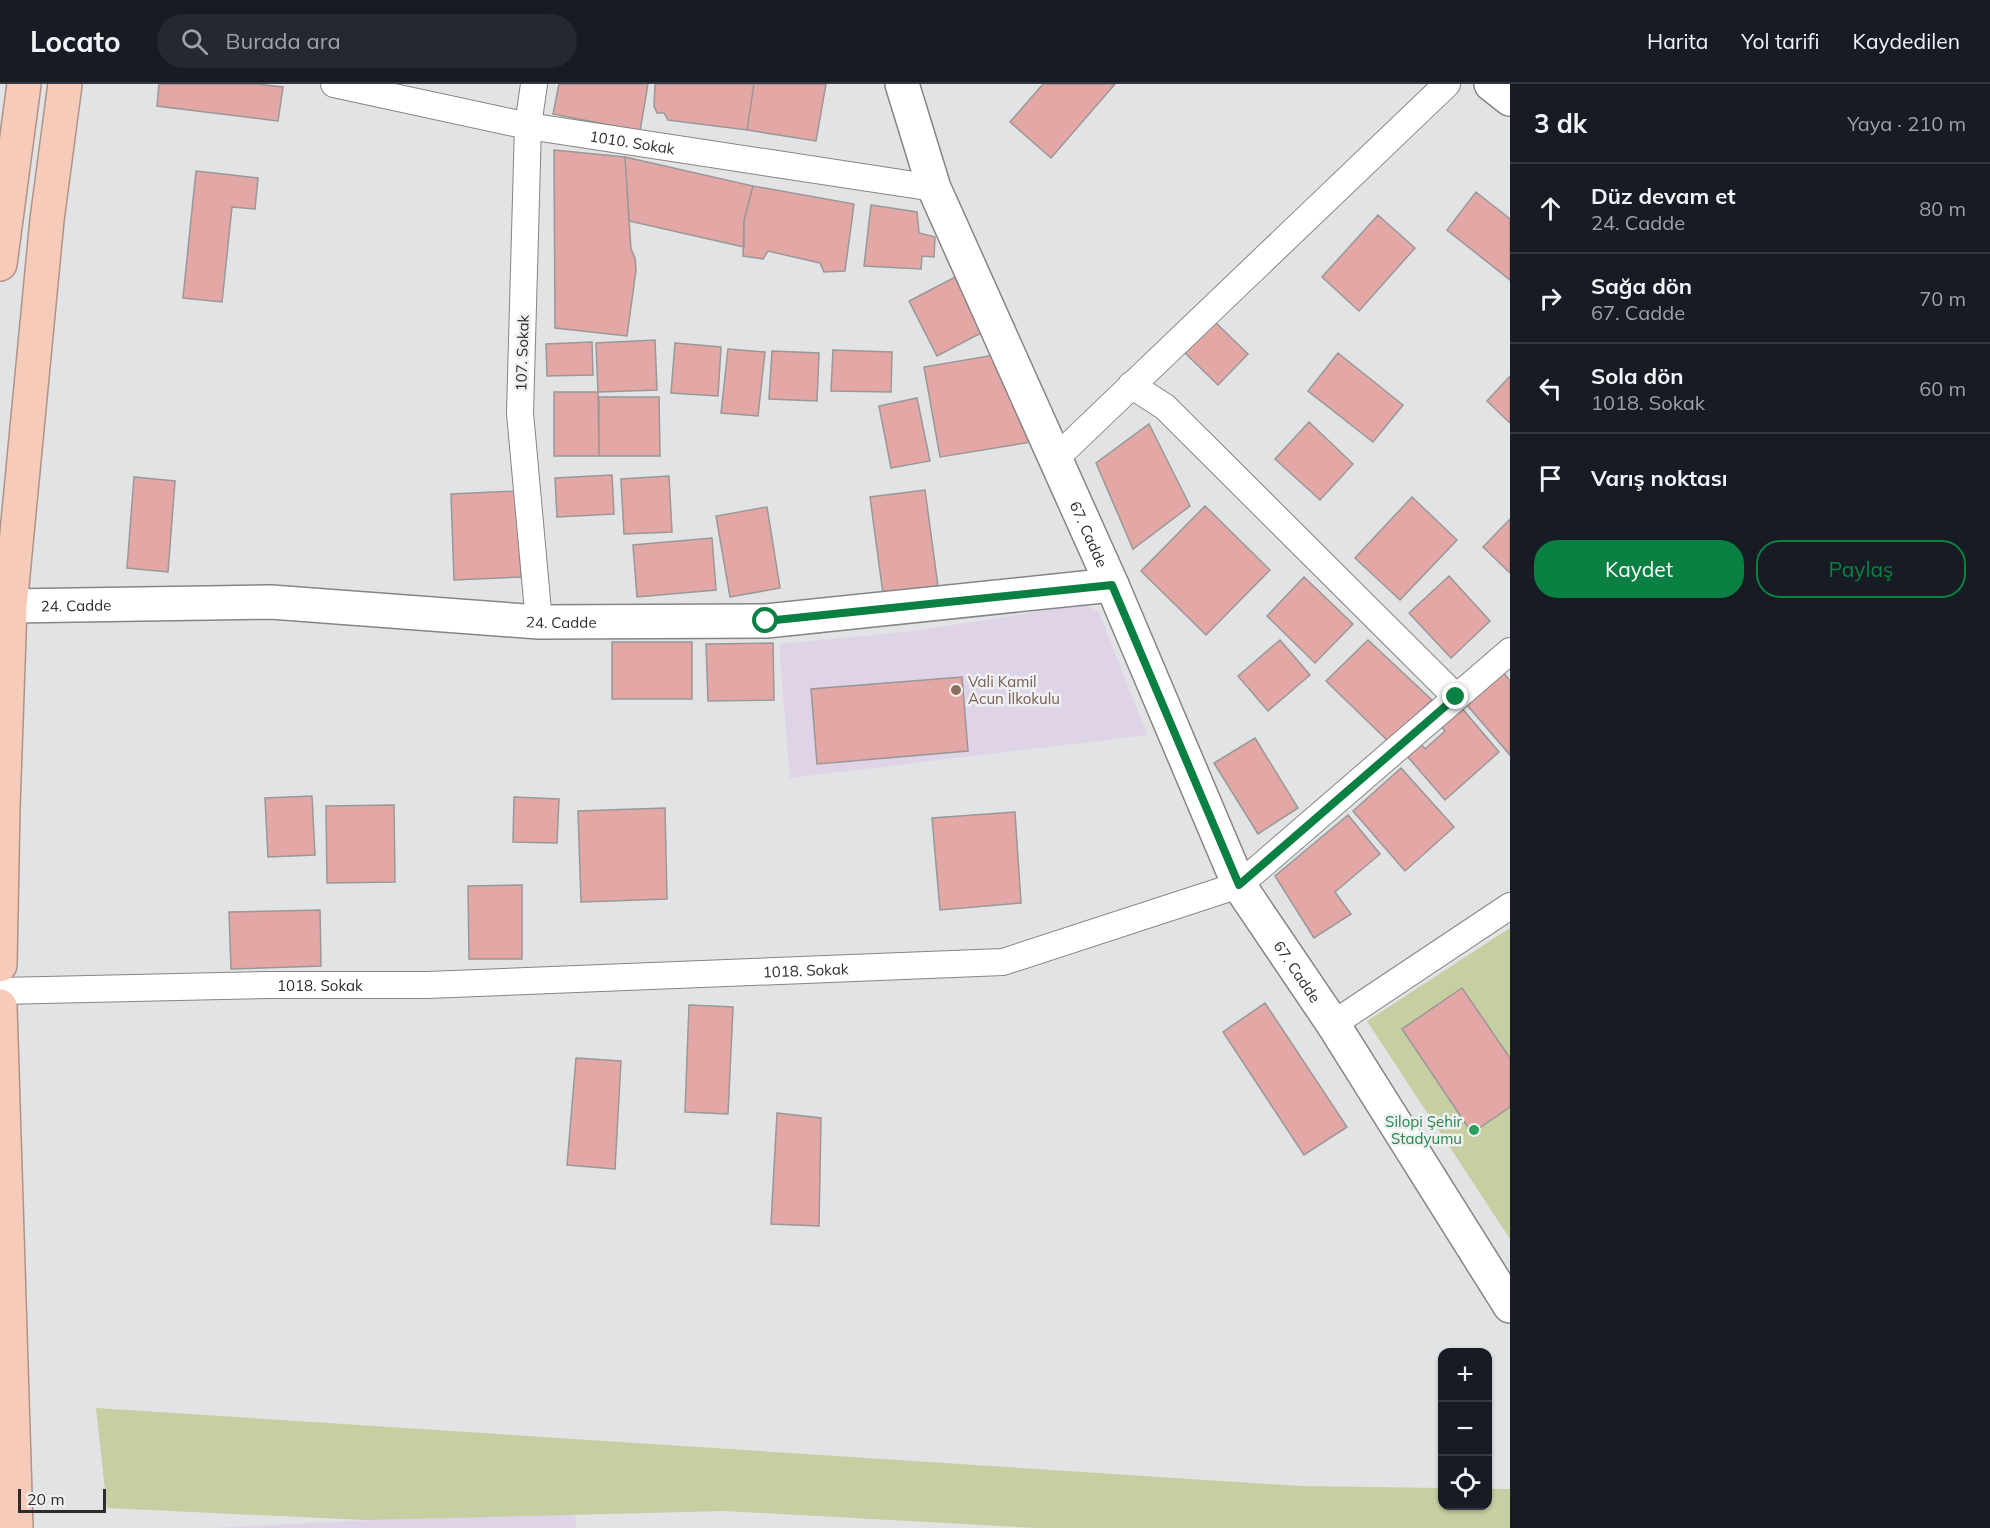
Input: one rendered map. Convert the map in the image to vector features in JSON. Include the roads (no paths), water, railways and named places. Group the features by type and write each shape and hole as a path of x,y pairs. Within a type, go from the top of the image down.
{"highway":[{"path":"0,264 24,84"},
{"path":"0,965 10,606 47,220 65,84"},
{"path":"0,1006 6,1398 16,1528"}],"street":[{"name":"1010. Sokak","path":"334,84 528,126 934,188"},
{"name":"107. Sokak","path":"534,84 528,126 520,413 539,622"},
{"name":"67. Cadde","path":"902,84 934,188 1112,585 1239,885 1333,1024 1510,1306"},
{"path":"1056,459 1447,84"},
{"path":"1491,84 1510,99"},
{"path":"1131,386 1165,407 1456,697"},
{"name":"24. Cadde","path":"10,606 271,602 539,622 766,621 1112,585"},
{"name":"1018. Sokak","path":"0,991 268,985 427,985 1003,962 1239,885 1510,651"},
{"path":"1333,1024 1510,906"}],"place":[{"name":"Vali Kamil Acun İlkokulu","path":"956,690"},
{"name":"Silopi Şehir Stadyumu","path":"1474,1130"}]}
